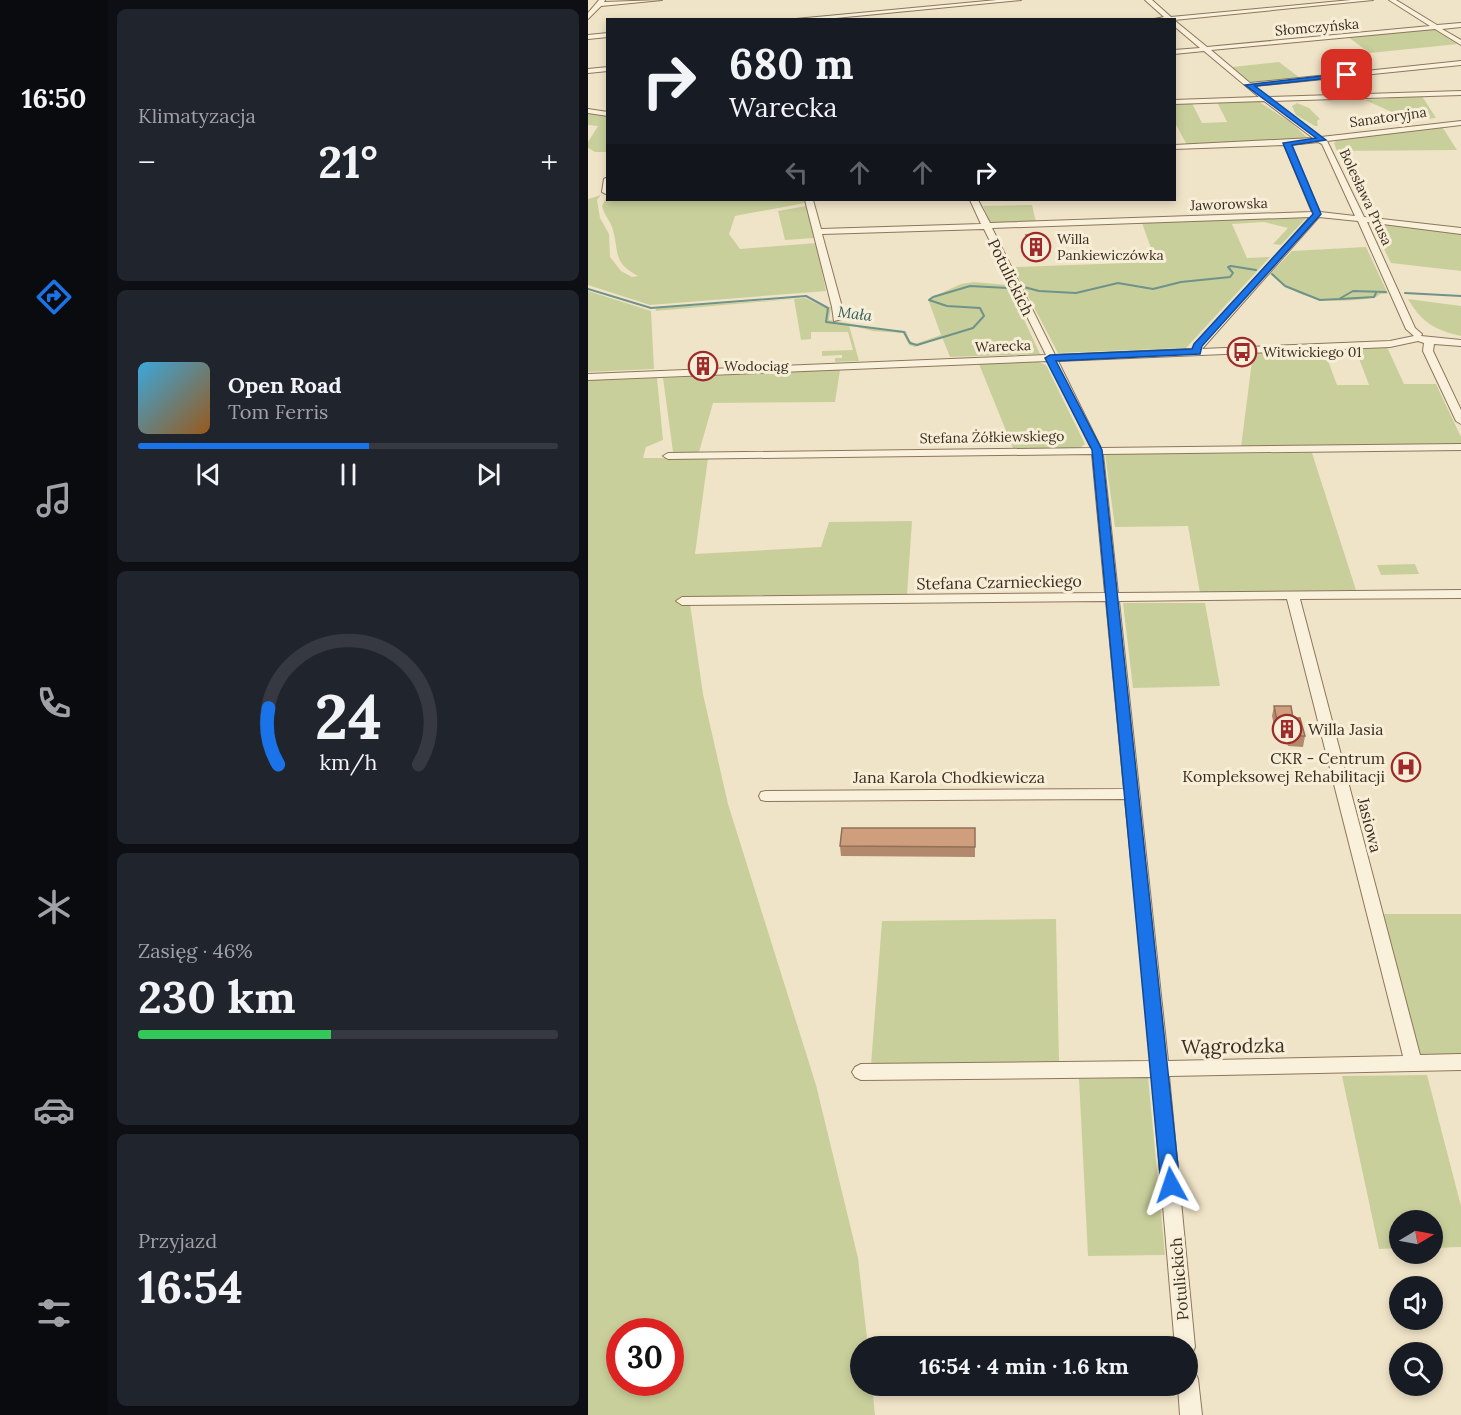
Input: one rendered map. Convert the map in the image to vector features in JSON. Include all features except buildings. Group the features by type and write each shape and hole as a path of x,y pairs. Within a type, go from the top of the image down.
{"street":[{"path":"588,17 600,2 659,0"},
{"path":"803,18 865,10 1018,0"},
{"name":"Bolesława Prusa","path":"1148,0 1170,18"},
{"path":"1176,20 1370,0"},
{"path":"1392,0 1461,43"},
{"path":"865,10 870,18"},
{"name":"Bolesława Prusa","path":"1176,23 1265,99 1323,140 1403,308 1411,330 1427,336 1428,351 1461,421"},
{"name":"Słomczyńska","path":"1176,52 1461,25"},
{"path":"588,37 606,35"},
{"path":"1248,85 1461,63"},
{"path":"588,71 606,69"},
{"path":"1176,102 1461,93"},
{"path":"588,111 606,114"},
{"name":"Sanatoryjna","path":"1176,147 1323,140 1461,123"},
{"path":"1197,352 1198,346 1317,214 1287,143"},
{"path":"809,201 837,307 837,319"},
{"name":"Potulickich","path":"974,201 1097,450 1133,794 1184,1336"},
{"name":"Jaworowska","path":"818,232 1317,214 1461,231"},
{"name":"Warecka","path":"588,377 1390,344 1427,336 1461,341"},
{"name":"Stefana Żółkiewskiego","path":"668,456 1461,447"},
{"name":"Stefana Czarnieckiego","path":"682,602 1461,594"},
{"name":"Jasiowa","path":"1293,597 1413,1063"},
{"name":"Jana Karola Chodkiewicza","path":"766,796 1133,794"},
{"name":"Wągrodzka","path":"861,1072 1160,1069 1461,1062"},
{"path":"1189,1396 1191,1415"}],"green space":[{"path":"1434,29 1458,44 1370,53 1348,37"},
{"path":"1279,62 1300,78 1252,83 1232,67"},
{"path":"1422,96 1436,118 1412,120 1404,118 1404,113 1396,114 1365,100"},
{"path":"1258,101 1290,122 1309,139 1187,145 1176,125 1176,103 1192,103 1202,123 1227,122 1217,102"},
{"path":"1297,103 1309,108 1320,119 1317,121 1318,126 1296,115 1292,106"},
{"path":"588,113 606,116 606,152 595,152 588,148 588,142 598,126 588,125"},
{"path":"1441,125 1457,150 1337,151 1334,143 1338,139"},
{"path":"601,195 597,200 600,218 609,234 610,257 621,271 632,277 638,276 624,266 618,255 612,227 602,206 606,198 606,201 804,201 805,203 735,216 729,234 740,249 816,243 826,291 650,305 588,285 588,199"},
{"path":"1032,205 1036,222 991,224 983,206"},
{"path":"806,206 815,238 785,240 778,211"},
{"path":"1307,217 1281,245 1273,244 1288,228 1264,222 1232,224 1247,258 1270,257 1186,348 1058,353 1013,267 1156,262 1142,223"},
{"path":"1371,222 1461,233 1461,271 1391,263"},
{"path":"1366,247 1388,294 1375,298 1344,301 1318,299 1293,290 1270,274 1292,251"},
{"path":"974,282 1008,285 1040,354 950,357 942,337 915,347 909,345 903,333 873,331 849,325 859,361 835,362 835,358 842,358 842,355 822,356 822,351 853,350 848,332 811,332 811,339 801,340 794,299 655,311 657,308 805,298 824,307 831,307 829,320 906,331 909,340 915,344 941,335 928,299 961,284"},
{"path":"588,291 651,311 654,369 588,372"},
{"path":"1408,299 1461,306 1461,336 1436,328 1424,320"},
{"path":"1387,347 1404,384 1436,384 1461,437 1461,444 1241,447 1253,353 1324,350 1337,385 1369,385 1355,348"},
{"path":"1038,362 1046,365 1085,444 1080,448 1013,448 979,364"},
{"path":"840,370 835,402 713,403 699,452 673,452 663,378"},
{"path":"657,378 663,440 646,447 643,458 708,458 695,554 821,547 829,522 912,521 907,595 689,597 703,694 728,804 816,1085 858,1258 867,1336 850,1336 850,1396 873,1396 875,1415 588,1415 588,380"},
{"path":"1312,453 1356,590 1200,593 1188,526 1115,527 1105,454"},
{"path":"1415,564 1419,574 1381,575 1377,565"},
{"path":"1123,603 1205,603 1220,686 1133,688"},
{"path":"1381,914 1461,914 1461,1055 1420,1056"},
{"path":"1056,919 1059,1061 871,1065 882,921"},
{"path":"1427,1075 1461,1206 1461,1247 1443,1248 1443,1210 1389,1210 1389,1248 1379,1249 1342,1076"},
{"path":"1148,1077 1165,1255 1088,1256 1079,1079"}],"waterway":[{"name":"Mała","path":"1024,287 1039,291 1076,293 1118,283 1153,289 1181,282 1230,277 1233,273 1228,267 1231,266 1256,270"},
{"name":"Mała","path":"1272,274 1285,286 1320,300 1339,299 1353,291 1386,292"},
{"name":"Mała","path":"588,289 651,308 806,296 828,308 826,322 904,332 910,343 917,345 973,328 984,316 980,308 947,306 929,300 933,297 970,286 1008,288"},
{"name":"Mała","path":"1340,299 1374,297 1376,293"},
{"name":"Mała","path":"1405,293 1461,296"}],"place":[{"name":"Willa Pankiewiczówka","path":"1036,247"},
{"name":"Witwickiego 01","path":"1242,352"},
{"name":"Wodociąg","path":"703,366"},
{"name":"Willa Jasia","path":"1287,729"},
{"name":"CKR - Centrum Kompleksowej Rehabilitacji","path":"1406,767"}],"route":[{"path":"1171,1185 1097,450 1050,358 1197,352 1196,348 1317,214 1287,143 1323,140 1248,85 1347,75"}]}
